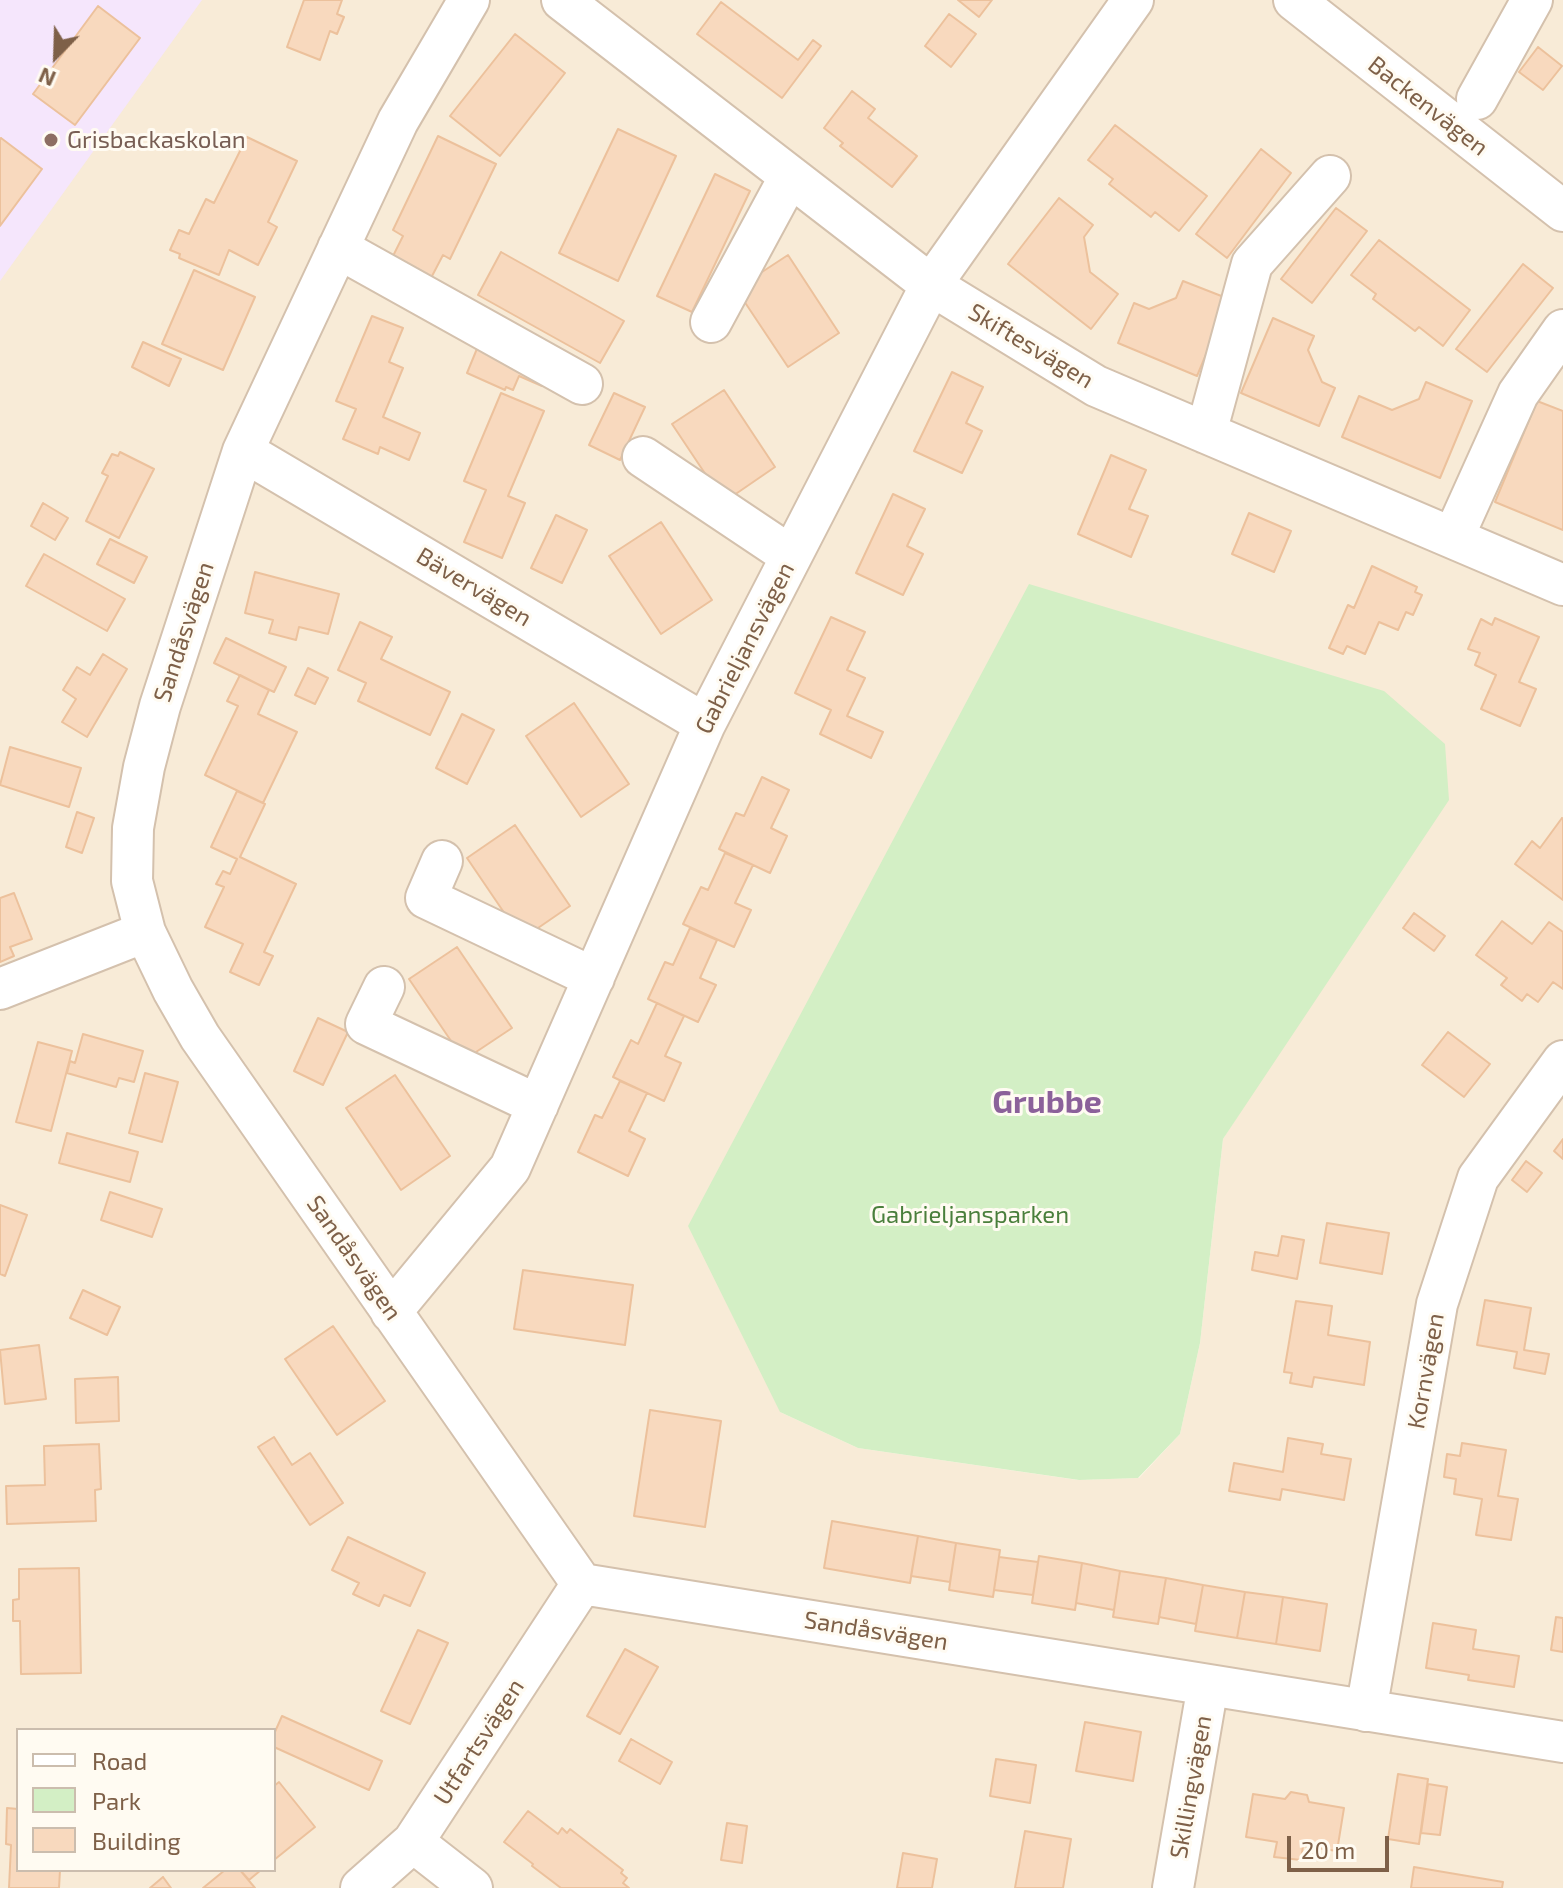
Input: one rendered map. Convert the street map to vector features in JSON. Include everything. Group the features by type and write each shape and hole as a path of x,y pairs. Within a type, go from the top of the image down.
{"street":[{"name":"Sandåsvägen","path":"469,0 398,121 243,451 160,706 144,767 133,828 132,881 145,932 200,1037 582,1584 1563,1742"},
{"name":"Skiftesvägen","path":"562,0 931,285 1096,386 1563,585"},
{"name":"Gabrieljansvägen","path":"391,1312 510,1168 705,724 931,285 1133,0"},
{"name":"Backenvägen","path":"1294,0 1563,211"},
{"path":"1477,99 1532,0"},
{"path":"711,322 790,176"},
{"path":"1206,433 1252,264 1330,176"},
{"path":"338,248 582,384"},
{"path":"1453,538 1518,394 1563,330"},
{"name":"Bävervägen","path":"243,451 705,724"},
{"path":"643,457 791,556"},
{"path":"442,861 426,898 594,978"},
{"path":"0,989 145,932"},
{"path":"384,987 366,1024 538,1105"},
{"name":"Kornvägen","path":"1366,1711 1437,1304 1478,1178 1563,1061"},
{"name":"Utfartsvägen","path":"361,1888 413,1842 582,1584"},
{"name":"Skillingvägen","path":"1173,1888 1208,1685"},
{"path":"413,1842 472,1888"}],"shaded area":[{"path":"0,0 1563,0 1563,1888 0,1888","holes":["1257,1085 1223,1139 1200,1343 1180,1434 1139,1478 1078,1480 858,1448 780,1412"]},
{"name":"Grisbackaskolan","path":"0,0 202,0 0,281"}],"green space":[{"name":"Gabrieljansparken","path":"1029,584 1384,691 1445,744 1449,800 1223,1139 1200,1343 1180,1434 1138,1478 1079,1480 858,1448 780,1412 688,1226"}],"building":[{"path":"304,0 342,0 337,14 344,17 337,34 330,31 320,60 287,47"},
{"path":"958,0 992,0 979,17"},
{"path":"721,2 798,60 813,40 821,46 782,98 697,34"},
{"path":"98,6 140,38 75,125 33,94"},
{"path":"949,14 976,34 951,67 925,46"},
{"path":"515,34 565,73 500,156 450,116"},
{"path":"1538,47 1562,66 1543,90 1519,72"},
{"path":"852,91 875,109 868,118 917,156 892,187 840,146 843,143 824,128"},
{"path":"1115,125 1207,196 1179,231 1155,212 1151,217 1109,184 1113,179 1088,160"},
{"path":"618,129 676,156 618,281 559,253"},
{"path":"438,136 496,164 450,259 443,255 431,278 392,258 403,236 393,230"},
{"path":"247,137 297,161 268,222 277,227 258,265 229,250 219,275 179,258 180,254 170,250 179,230 189,234 206,199 214,203"},
{"path":"0,139 42,169 0,226"},
{"path":"1261,149 1291,173 1227,258 1196,234"},
{"path":"715,174 750,191 692,312 657,296"},
{"path":"1059,198 1093,225 1084,237 1090,272 1118,294 1091,329 1008,264"},
{"path":"1336,208 1367,231 1312,303 1281,279"},
{"path":"1379,240 1470,310 1443,346 1419,327 1415,331 1373,299 1376,294 1351,275"},
{"path":"501,252 624,321 600,363 478,295"},
{"path":"788,255 839,333 788,367 736,289"},
{"path":"1523,264 1553,288 1487,372 1456,349"},
{"path":"194,270 255,297 223,370 162,344"},
{"path":"1183,281 1229,299 1197,376 1118,343 1134,303 1149,309 1176,298"},
{"path":"372,316 403,328 389,362 403,368 383,417 420,433 409,460 380,447 378,454 343,439 356,409 336,401"},
{"path":"1273,318 1314,336 1308,350 1322,382 1335,388 1319,426 1241,393"},
{"path":"481,339 547,375 542,386 519,376 513,390 506,387 505,390 467,373"},
{"path":"143,342 181,359 169,386 132,367"},
{"path":"952,372 983,387 966,423 982,431 962,473 914,451"},
{"path":"1426,382 1472,401 1440,478 1342,437 1359,396 1392,410 1419,399"},
{"path":"724,390 775,467 724,502 672,424"},
{"path":"501,393 544,411 508,496 525,503 502,558 464,542 486,490 464,481"},
{"path":"614,393 645,407 620,460 589,445"},
{"path":"1537,401 1563,411 1563,530 1495,502"},
{"path":"120,452 154,469 119,538 86,521 108,476 102,473 112,454 118,456"},
{"path":"1111,455 1146,470 1129,509 1148,516 1131,557 1078,534"},
{"path":"893,494 925,509 907,546 923,554 903,595 856,573"},
{"path":"43,503 68,518 55,540 31,526"},
{"path":"1249,513 1291,531 1274,572 1232,554"},
{"path":"556,515 587,530 562,583 531,568"},
{"path":"661,522 712,600 661,634 609,556"},
{"path":"110,539 147,557 134,583 97,564"},
{"path":"44,554 125,599 107,631 26,586"},
{"path":"1372,566 1417,587 1415,592 1422,595 1413,615 1406,612 1398,630 1379,622 1365,654 1347,646 1343,654 1329,648 1348,605 1354,608"},
{"path":"255,572 339,594 328,634 299,627 296,640 269,633 273,620 245,613"},
{"path":"831,617 865,632 847,670 865,678 847,716 883,732 871,758 820,734 831,710 795,693"},
{"path":"1495,618 1539,637 1519,682 1536,689 1520,726 1481,709 1496,675 1475,665 1480,653 1468,649 1481,619 1492,625"},
{"path":"360,622 392,637 381,659 450,692 430,735 358,701 366,683 338,670"},
{"path":"226,638 286,667 274,692 214,663"},
{"path":"103,654 127,669 87,737 62,722 76,699 63,690 77,667 90,675"},
{"path":"308,668 328,678 315,704 295,695"},
{"path":"240,675 269,690 258,714 297,732 263,803 205,775 238,706 227,701"},
{"path":"574,703 629,784 581,817 526,736"},
{"path":"462,714 494,730 467,784 436,768"},
{"path":"10,747 81,768 69,807 0,785"},
{"path":"762,777 789,790 771,828 787,836 770,873 719,849 736,813 744,816"},
{"path":"237,791 265,804 240,857 296,884 264,952 273,956 259,985 230,972 243,944 205,927 224,887 216,884 223,871 230,874 237,859 211,847"},
{"path":"77,812 94,818 82,853 66,847"},
{"path":"1562,818 1563,900 1515,864 1532,841 1540,848"},
{"path":"515,825 570,906 522,939 467,858"},
{"path":"725,853 753,865 735,903 751,910 734,947 683,924 701,887 708,890"},
{"path":"14,893 32,939 10,947 14,956 0,962 0,898"},
{"path":"1414,913 1445,936 1434,951 1403,928"},
{"path":"1502,921 1532,944 1549,922 1563,932 1563,989 1553,982 1538,1002 1527,994 1522,1001 1501,985 1507,978 1476,955"},
{"path":"690,928 717,940 700,978 716,985 698,1022 648,999 665,962 673,965"},
{"path":"457,947 512,1028 464,1060 409,979"},
{"path":"657,1003 684,1016 665,1056 681,1063 664,1101 613,1077 631,1040 638,1044"},
{"path":"318,1018 348,1032 323,1085 294,1071"},
{"path":"1448,1032 1490,1064 1464,1097 1422,1065"},
{"path":"83,1034 143,1051 134,1082 119,1078 116,1087 67,1073 70,1061 75,1063"},
{"path":"38,1042 72,1051 51,1131 16,1122"},
{"path":"145,1073 178,1082 162,1142 129,1133"},
{"path":"395,1075 450,1156 401,1190 346,1108"},
{"path":"620,1081 647,1093 629,1131 645,1139 628,1176 578,1152 595,1115 602,1118"},
{"path":"67,1133 138,1152 130,1182 59,1163"},
{"path":"1563,1139 1563,1159 1554,1151"},
{"path":"1526,1161 1542,1173 1527,1192 1512,1180"},
{"path":"110,1192 162,1209 152,1237 101,1220"},
{"path":"0,1205 27,1215 5,1276 0,1274"},
{"path":"1327,1223 1389,1233 1382,1274 1320,1263"},
{"path":"1282,1236 1304,1240 1297,1279 1252,1270 1255,1252 1278,1256"},
{"path":"523,1270 633,1285 625,1345 514,1329"},
{"path":"83,1290 120,1307 107,1335 70,1318"},
{"path":"1485,1300 1531,1308 1524,1350 1549,1354 1545,1374 1514,1368 1517,1352 1477,1345"},
{"path":"1296,1301 1332,1306 1328,1335 1370,1342 1364,1385 1314,1377 1312,1387 1290,1383 1292,1373 1284,1372"},
{"path":"333,1326 385,1401 337,1435 285,1359"},
{"path":"39,1345 46,1399 5,1404 0,1350"},
{"path":"118,1377 119,1421 76,1423 75,1379"},
{"path":"650,1410 721,1421 705,1527 634,1516"},
{"path":"274,1437 292,1465 310,1453 343,1503 310,1525 258,1447"},
{"path":"1288,1438 1323,1444 1321,1454 1351,1459 1344,1500 1282,1489 1280,1500 1229,1491 1234,1463 1283,1472"},
{"path":"1462,1443 1506,1450 1498,1496 1518,1499 1511,1540 1476,1535 1482,1499 1454,1494 1456,1479 1444,1477 1447,1454 1460,1456"},
{"path":"99,1444 101,1489 95,1490 96,1521 7,1524 6,1486 45,1485 44,1446"},
{"path":"832,1521 918,1536 910,1583 824,1568"},
{"path":"918,1536 956,1543 950,1582 911,1576"},
{"path":"348,1537 425,1573 410,1606 384,1595 379,1606 353,1594 359,1583 332,1570"},
{"path":"956,1543 1000,1550 993,1597 949,1590"},
{"path":"1039,1556 1082,1563 1075,1610 1032,1603"},
{"path":"999,1557 1038,1562 1033,1595 994,1590"},
{"path":"1082,1563 1120,1571 1114,1610 1076,1603"},
{"path":"79,1568 81,1673 21,1674 20,1621 13,1621 13,1600 19,1599 19,1569"},
{"path":"1120,1571 1166,1578 1158,1624 1113,1617"},
{"path":"1166,1578 1203,1585 1196,1624 1159,1617"},
{"path":"1203,1585 1245,1592 1237,1638 1195,1631"},
{"path":"1245,1592 1283,1597 1276,1644 1237,1638"},
{"path":"1283,1597 1327,1604 1320,1651 1276,1644"},
{"path":"1556,1617 1563,1618 1563,1652 1551,1650"},
{"path":"1433,1623 1476,1630 1473,1649 1519,1656 1514,1687 1468,1680 1469,1675 1426,1668"},
{"path":"418,1630 448,1643 410,1724 381,1711"},
{"path":"625,1649 658,1667 620,1734 587,1716"},
{"path":"282,1716 382,1761 369,1790 276,1748 276,1730"},
{"path":"1085,1722 1141,1732 1133,1781 1076,1771"},
{"path":"631,1739 672,1762 660,1784 619,1761"},
{"path":"996,1759 1036,1765 1030,1803 990,1796"},
{"path":"1398,1774 1428,1779 1419,1844 1388,1839"},
{"path":"279,1782 315,1827 276,1858 276,1784"},
{"path":"1428,1784 1447,1787 1440,1835 1421,1833"},
{"path":"1291,1792 1307,1795 1309,1802 1344,1808 1337,1851 1303,1846 1301,1860 1274,1857 1277,1842 1246,1837 1253,1794 1285,1799"},
{"path":"7,1808 16,1809 16,1872 60,1872 59,1888 9,1888 11,1845 6,1844"},
{"path":"528,1811 558,1834 562,1828 567,1833 570,1829 623,1870 621,1873 627,1878 623,1883 629,1888 561,1888 532,1866 504,1842"},
{"path":"727,1823 747,1826 742,1863 721,1860"},
{"path":"1025,1831 1071,1839 1063,1888 1015,1888"},
{"path":"903,1853 937,1859 932,1888 897,1888"},
{"path":"1414,1867 1503,1882 1502,1888 1411,1888"},
{"path":"223,1872 242,1872 255,1888 203,1888"},
{"path":"242,1872 259,1872 249,1880"},
{"path":"163,1877 171,1888 150,1888"}],"place":[{"name":"Grisbackaskolan","path":"51,140"}],"district":[{"name":"Grubbe","path":"1047,1102"}]}
